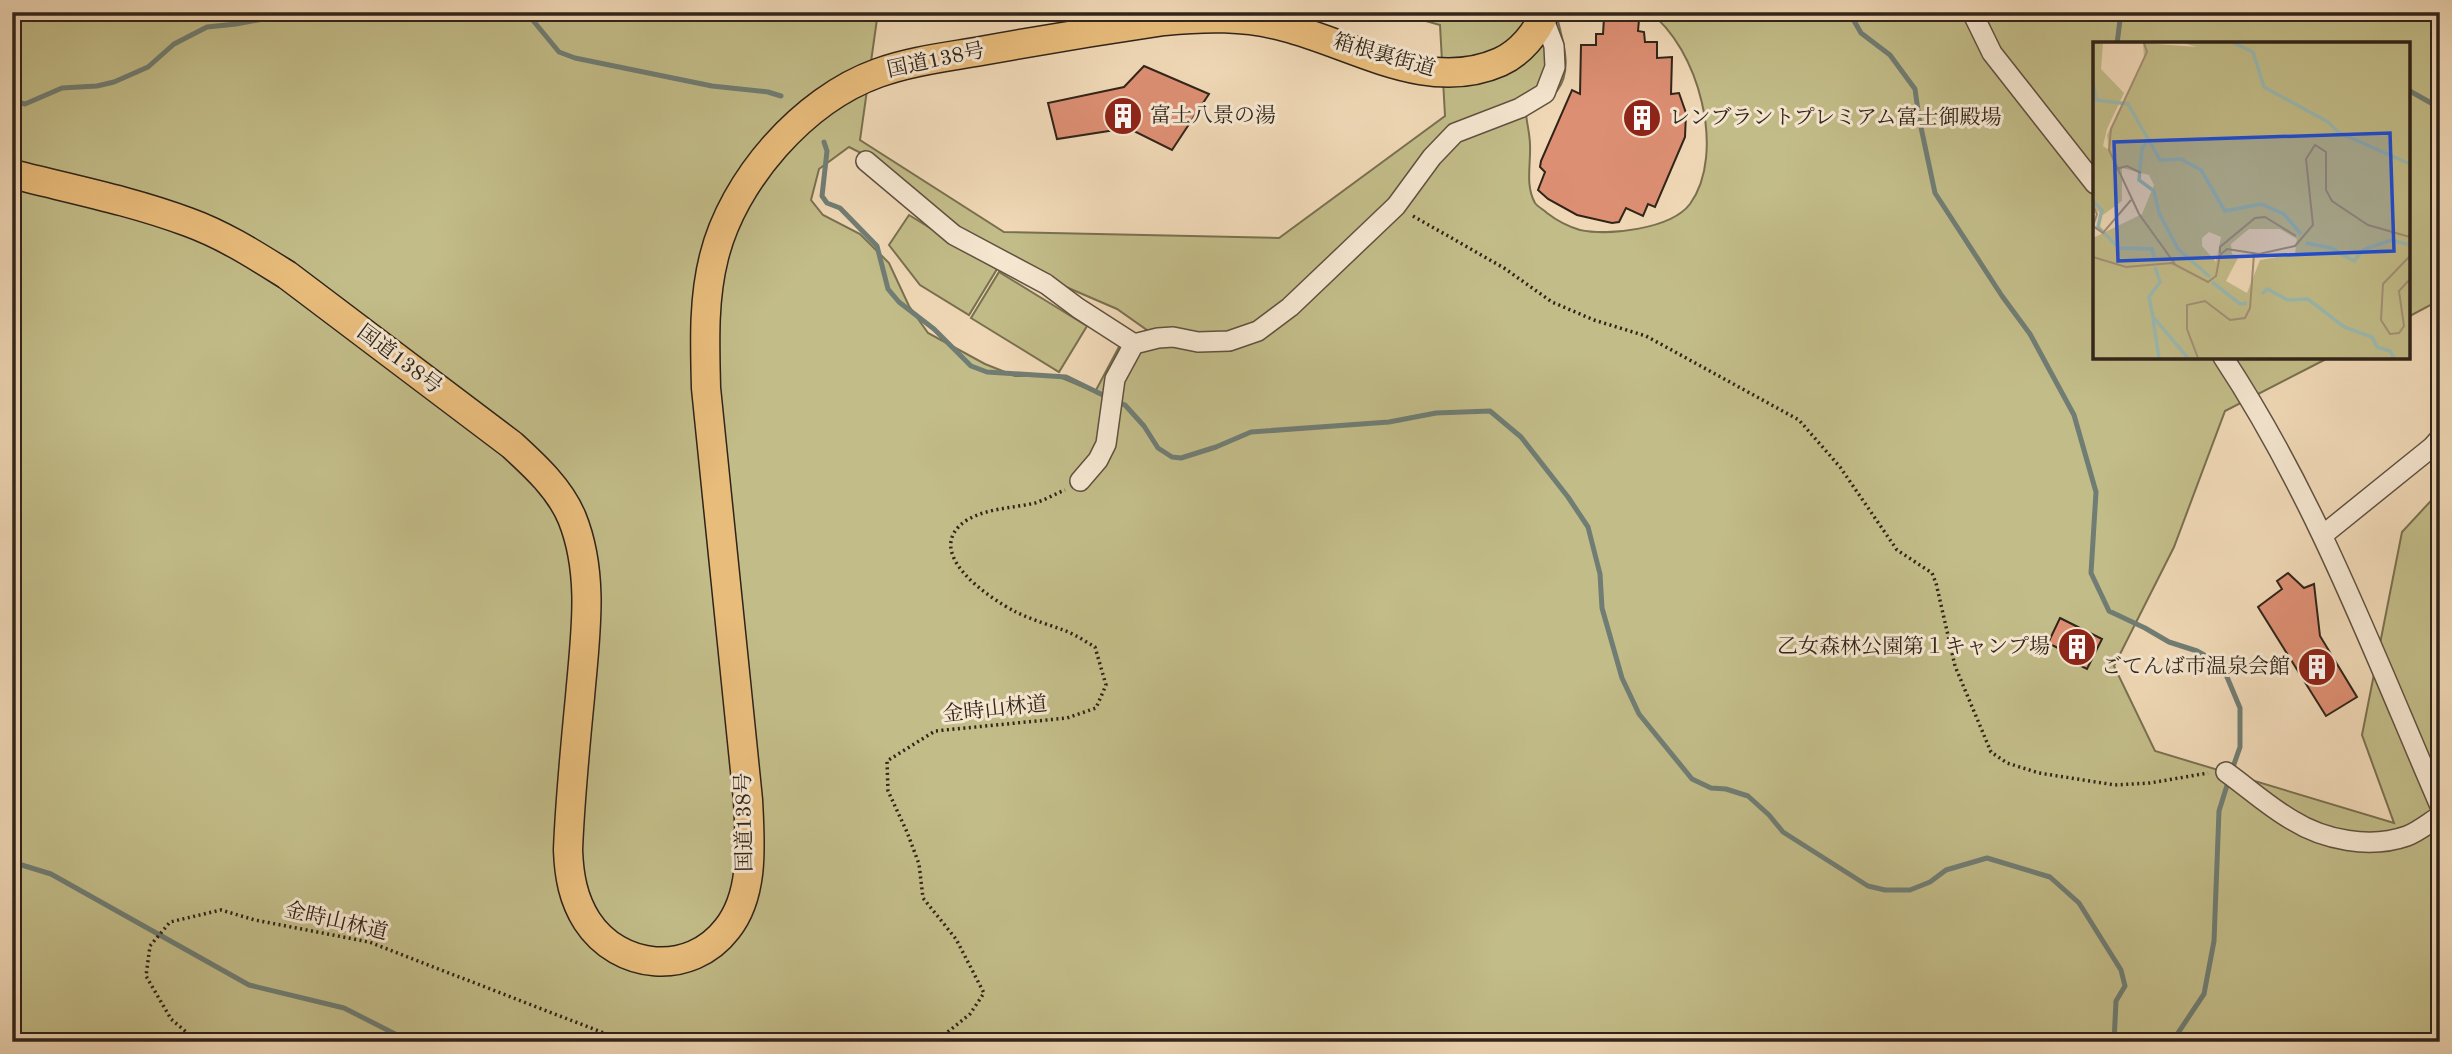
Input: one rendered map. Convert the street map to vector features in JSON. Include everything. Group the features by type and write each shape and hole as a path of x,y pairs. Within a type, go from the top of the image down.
{"highway":[{"name":"箱根裏街道","path":"1241,18 1286,27 1425,72 1455,74 1483,70 1510,58 1528,40 1544,15"},
{"name":"国道138号","path":"12,174 177,218 223,236 287,275 512,445 538,469 557,492 571,516 586,567 586,635 569,810 568,850 575,899 587,922 604,941 623,953 645,961 667,963 688,958 710,947 728,928 740,904 747,879 750,845 748,800 706,388 705,342 707,298 714,256 727,218 748,181 774,148 805,118 840,92 877,73 931,60 1164,20 1241,18"}],"street":[{"path":"1972,12 1992,54 2093,181"},
{"path":"866,162 954,235 1046,284 1069,303 1134,344 1173,337 1198,342 1228,341 1258,331 1313,287 1396,206 1432,157 1455,133 1520,108 1545,93 1555,67 1554,46 1544,15"},
{"path":"1080,481 1106,444 1115,379 1134,344"},
{"path":"2224,359 2256,407 2323,536 2440,806"},
{"path":"2323,536 2440,438"},
{"path":"2226,772 2291,820 2319,833 2348,840 2374,842 2408,836 2440,816"}],"path":[{"path":"1396,206 1504,268 1552,303 1594,320 1646,336 1798,420 1840,467 1897,550 1932,573 1955,666 1992,752 2007,763 2039,773 2115,785 2150,783 2198,773 2226,772"},
{"name":"金時山林道","path":"835,1042 851,1035 913,1038 944,1035 970,1014 984,992 956,939 923,898 919,864 888,791 887,761 935,731 1067,718 1096,708 1106,685 1095,647 1070,632 1017,612 993,598 957,565 949,548 953,533 968,520 984,513 1038,502 1080,481"},
{"name":"金時山林道","path":"198,1042 171,1019 146,976 150,946 170,922 220,910 256,920 369,942 627,1042"}],"shaded area":[{"path":"12,12 878,12 860,140 1004,232 1279,238 1445,116 1440,25 1394,12 1566,12 1558,21 1566,65 1562,83 1557,91 1526,114 1530,141 1530,189 1536,204 1559,221 1580,230 1607,232 1639,229 1681,213 1690,204 1701,183 1706,157 1702,102 1693,75 1666,28 1649,12 2440,12 2440,300 2410,316 2410,42 2093,42 2093,359 2326,359 2225,411 2174,547 2114,666 2155,751 2394,823 2362,735 2402,532 2440,491 2440,1042 12,1042","holes":["849,147 871,158 972,240 1043,277 1117,309 1151,333 1121,343 1095,392 1055,375 1015,376 985,364 928,333 909,306 889,263 860,234 823,215 811,200 819,169"]},
{"path":"909,215 997,269 969,315 920,285 889,245"},
{"path":"999,272 1087,326 1059,372 971,318"}],"building":[{"name":"レンブラントプレミアム富士御殿場","path":"1613,12 1628,12 1639,20 1638,31 1644,32 1645,42 1657,42 1657,58 1672,57 1671,94 1679,93 1686,113 1685,137 1655,207 1648,204 1643,216 1626,208 1619,222 1612,223 1577,215 1548,199 1538,190 1545,172 1540,167 1541,161 1572,90 1580,94 1581,45 1596,45 1596,34 1603,34 1604,18"},
{"name":"富士八景の湯","path":"1144,66 1209,94 1172,150 1128,128 1057,139 1048,103 1124,87"},
{"name":"ごてんば市温泉会館","path":"2288,573 2304,588 2314,584 2320,636 2357,697 2326,716 2258,607 2282,589 2277,581"},
{"name":"乙女森林公園第１キャンプ場","path":"2060,618 2102,639 2087,669 2062,657 2064,651 2048,643"}],"waterway":[{"path":"12,101 25,104 62,88 114,82 148,67 174,44 207,27 273,17 280,12"},
{"path":"526,12 559,52 575,58 712,86 781,96"},
{"path":"1849,12 1861,33 1890,55 1915,89 1935,193 2030,334 2074,415 2096,492 2091,573 2109,611 2222,665 2240,708 2240,747 2232,770"},
{"path":"2117,42 2121,12"},
{"path":"2410,91 2440,108"},
{"path":"824,142 827,151 822,196 827,203 840,208 877,246 888,289 899,302 934,329 971,366 987,372 1066,377 1107,397"},
{"path":"1116,401 1125,405 1144,426 1158,448 1172,457 1181,458 1251,432 1389,422 1436,413 1490,411 1521,437 1588,527 1600,574 1602,608 1622,678 1639,714 1692,779 1711,788 1726,789 1748,796 1783,832 1868,886 1885,890 1910,890 1930,882 1946,870 1987,858 2050,877 2079,903 2121,970 2125,986 2116,1001 2114,1042"},
{"path":"2172,1042 2204,994 2214,941 2219,811 2229,779"},
{"path":"12,862 51,874 249,985 344,1008 411,1042"}],"place":[{"name":"富士八景の湯","path":"1123,116"},
{"name":"レンブラントプレミアム富士御殿場","path":"1642,118"},
{"name":"乙女森林公園第１キャンプ場","path":"2077,647"},
{"name":"ごてんば市温泉会館","path":"2317,667"}]}
